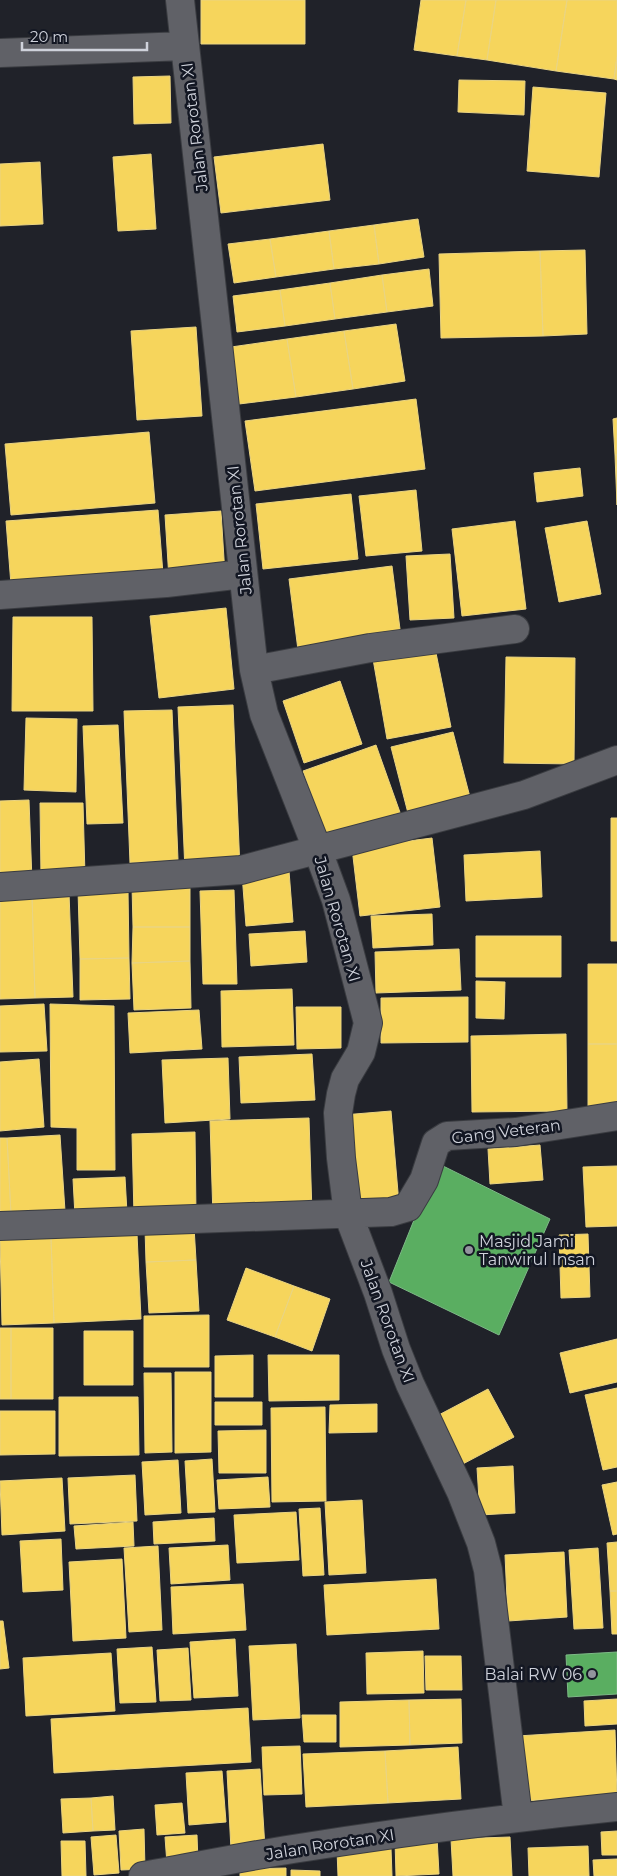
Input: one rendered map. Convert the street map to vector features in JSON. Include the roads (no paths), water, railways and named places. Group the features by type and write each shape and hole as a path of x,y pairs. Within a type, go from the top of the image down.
{"street":[{"name":"Jalan Rorotan XI","path":"180,0 254,670 264,714 336,900 368,1023 361,1052 345,1079 338,1113 348,1214 378,1293 396,1350 461,1492 481,1543 488,1570 518,1817"},
{"path":"0,53 185,46"},
{"path":"0,595 166,583 243,574"},
{"path":"254,670 370,648 514,629"},
{"path":"0,887 241,870 524,795 617,760"},
{"name":"Gang Veteran","path":"348,1214 391,1212 408,1207 424,1180 436,1143 447,1136 516,1132 617,1116"},
{"path":"0,1226 348,1214"},
{"name":"Jalan Rorotan XI","path":"143,1876 291,1849 518,1817 617,1807"}],"place":[{"name":"Masjid Jami Tanwirul Insan","path":"469,1250"},
{"name":"Balai RW 06","path":"592,1674"}]}
